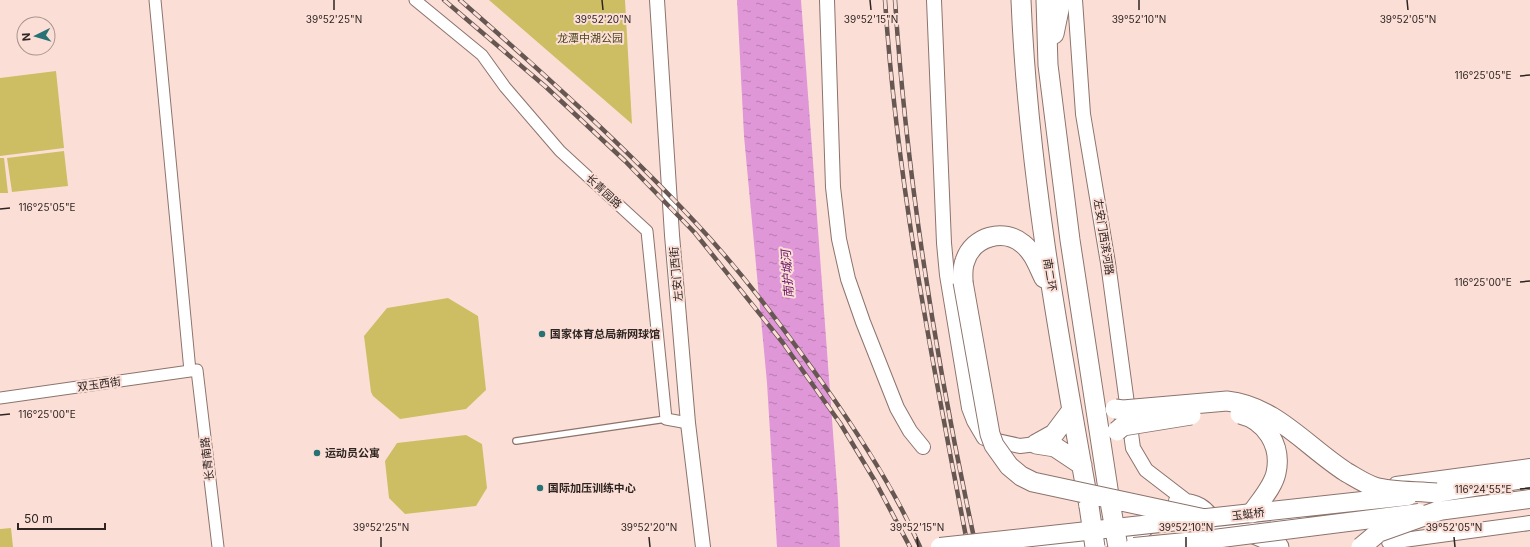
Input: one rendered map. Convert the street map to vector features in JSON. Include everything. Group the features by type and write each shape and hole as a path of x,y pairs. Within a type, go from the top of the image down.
{"highway":[{"name":"南二环","path":"1020,0 1023,67 1045,244 1096,547"},
{"path":"1046,0 1048,65 1070,240 1102,454 1118,547"},
{"path":"1048,65 1061,0"},
{"path":"1054,298 1033,254 1023,245 1008,236 990,237 982,240 974,246 965,261 963,282 990,434 994,445 1009,466 1021,476 1046,486 1209,518"},
{"path":"1092,390 1115,409 1123,410 1212,402 1244,404 1268,413 1334,464 1365,483 1376,488 1437,502"},
{"path":"1036,444 1054,434 1072,410"},
{"path":"1102,454 1107,441 1123,426 1213,412 1230,412 1250,417 1262,424 1276,445 1277,460 1276,474 1252,513"},
{"path":"1036,444 1055,447 1082,465"},
{"path":"1361,547 1379,532 1437,502"},
{"path":"1254,534 1275,543 1279,547"},
{"path":"1186,547 1212,542"}],"main road":[{"path":"1437,502 1530,478"},
{"path":"1437,502 1530,498"},
{"name":"玉蜓桥","path":"940,547 1252,513 1437,502"},
{"name":"玉蜓桥","path":"1143,544 1212,542 1437,502"}],"street":[{"name":"长青南路","path":"156,0 193,371 218,547"},
{"name":"长青园路","path":"414,0 482,55 505,87 560,151 647,231 666,419"},
{"name":"左安门西街","path":"657,0 665,140 688,423 703,547"},
{"path":"827,0 833,188 840,246 848,279 862,322 897,408 910,431 922,447"},
{"path":"934,0 944,243 947,274 969,408 974,421 984,438 1020,446 1036,444"},
{"name":"左安门西滨河路","path":"1075,0 1083,114 1108,263 1133,448 1146,470 1185,500"},
{"name":"双玉西街","path":"0,398 193,371"},
{"path":"666,419 688,423"},
{"path":"1530,466 1381,486 1390,544 1530,522"},
{"path":"1039,547 1143,544 1149,535 1150,526 1156,513 1167,504 1185,500 1201,505 1216,527 1212,542"},
{"path":"1209,518 1226,526 1384,510"},
{"path":"1212,542 1226,526"}],"lane":[{"path":"516,441 666,419"}],"green space":[{"name":"龙潭中湖公园","path":"489,0 625,0 632,124"},
{"path":"56,71 64,148 0,156 0,78"},
{"path":"64,151 68,186 12,192 7,158"},
{"path":"0,158 4,158 8,193 0,193"},
{"path":"448,298 478,316 486,390 466,409 400,419 373,396 371,392 364,336 387,308"},
{"path":"466,435 482,444 487,488 476,506 405,514 389,498 385,461 397,443"},
{"path":"11,528 13,547 0,547 0,529"}],"water":[{"name":"南护城河","path":"737,0 801,0 838,500 840,547 777,547 767,383 744,136"}],"railway":[{"path":"444,0 546,87 625,161 695,233 783,343 840,423 875,481 910,547"},
{"path":"460,0 550,81 638,164 694,221 729,260 794,343 851,424 900,505 920,547"},
{"path":"885,0 898,138 907,206 942,411 968,547"},
{"path":"895,0 907,138 925,275 936,343 976,547"}],"place":[{"name":"国家体育总局新网球馆","path":"542,334"},
{"name":"运动员公寓","path":"317,453"},
{"name":"国际加压训练中心","path":"540,488"}]}
